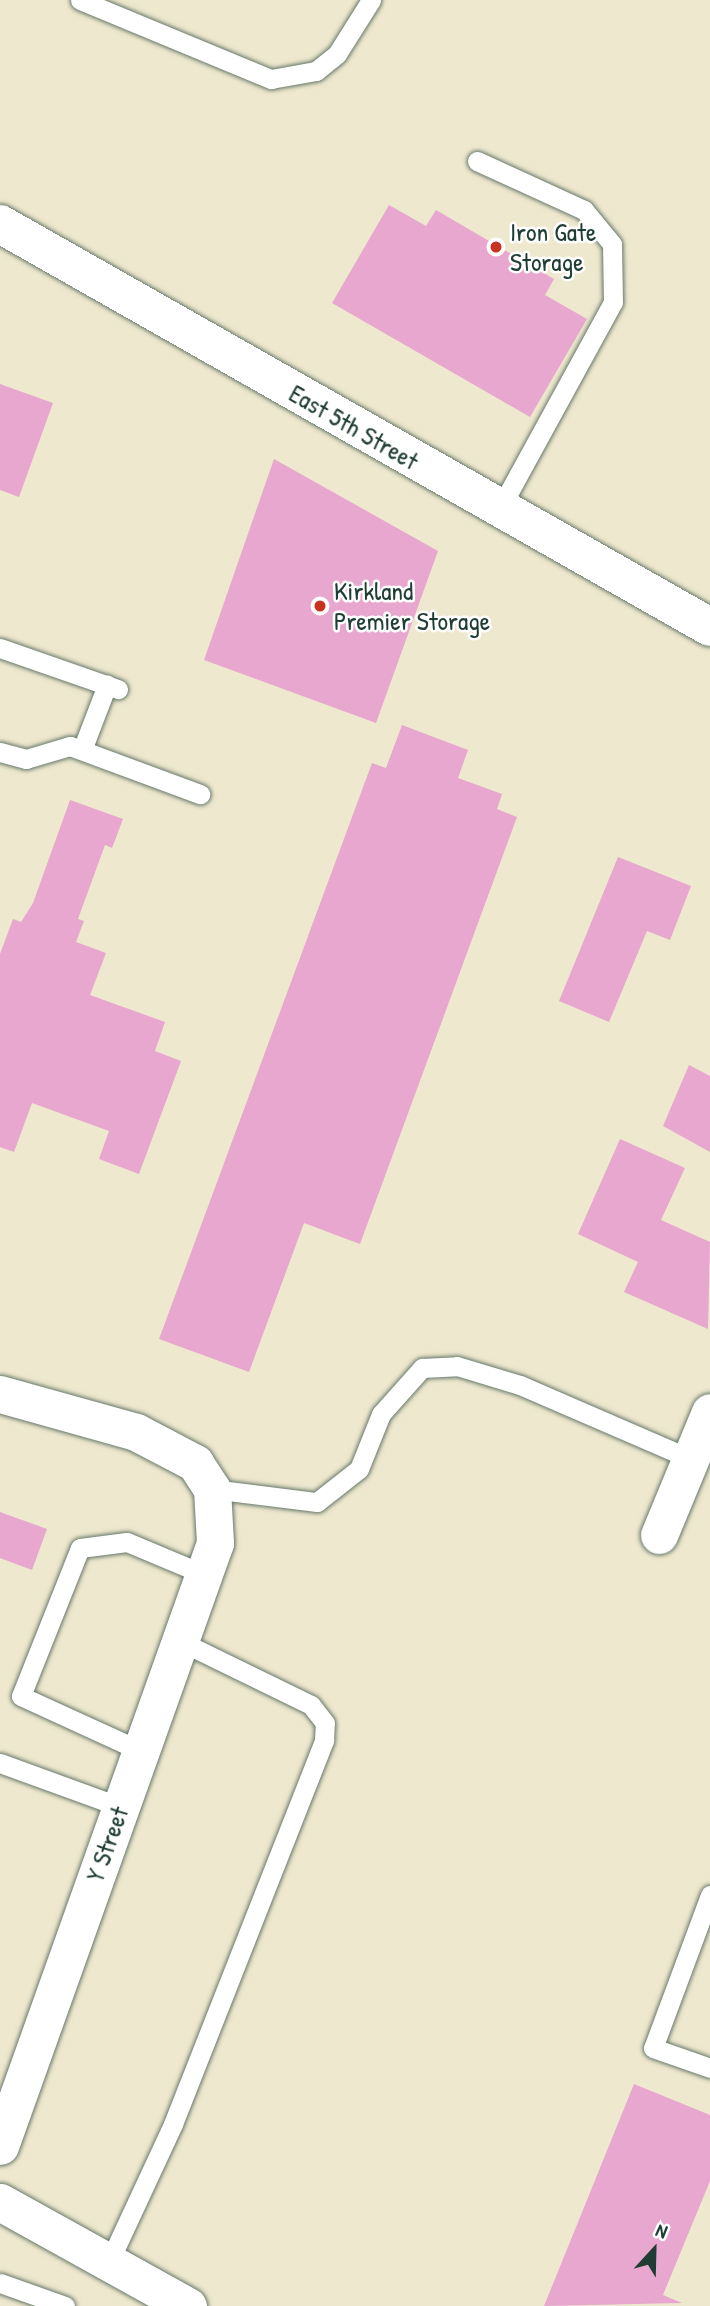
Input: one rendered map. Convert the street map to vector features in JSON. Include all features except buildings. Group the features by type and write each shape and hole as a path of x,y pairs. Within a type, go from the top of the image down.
{"street":[{"name":"East 5th Street","path":"0,224 499,510 706,616"},
{"path":"0,1394 171,1447 195,1463 212,1489 209,1559"},
{"path":"659,1535 710,1412"},
{"name":"Y Street","path":"0,2146 209,1559"},
{"path":"0,2202 110,2260 188,2306"}],"lane":[{"path":"80,0 271,79 307,74 337,54 371,0"},
{"path":"477,161 584,210 612,244 613,302 499,510"},
{"path":"0,648 112,687 82,750"},
{"path":"0,752 26,759 64,747 82,750 200,794"},
{"path":"212,1489 317,1502 359,1469 381,1414 422,1368 457,1366 520,1385 691,1459"},
{"path":"141,1751 21,1696 80,1548 127,1542 209,1559"},
{"path":"110,2260 173,2124 324,1740 326,1723 311,1704 180,1642"},
{"path":"0,1763 121,1807"},
{"path":"710,1895 653,2048 710,2068"},
{"path":"0,2283 65,2306"}],"place":[{"name":"Iron Gate Storage","path":"496,247"},
{"name":"Kirkland Premier Storage","path":"320,606"}]}
